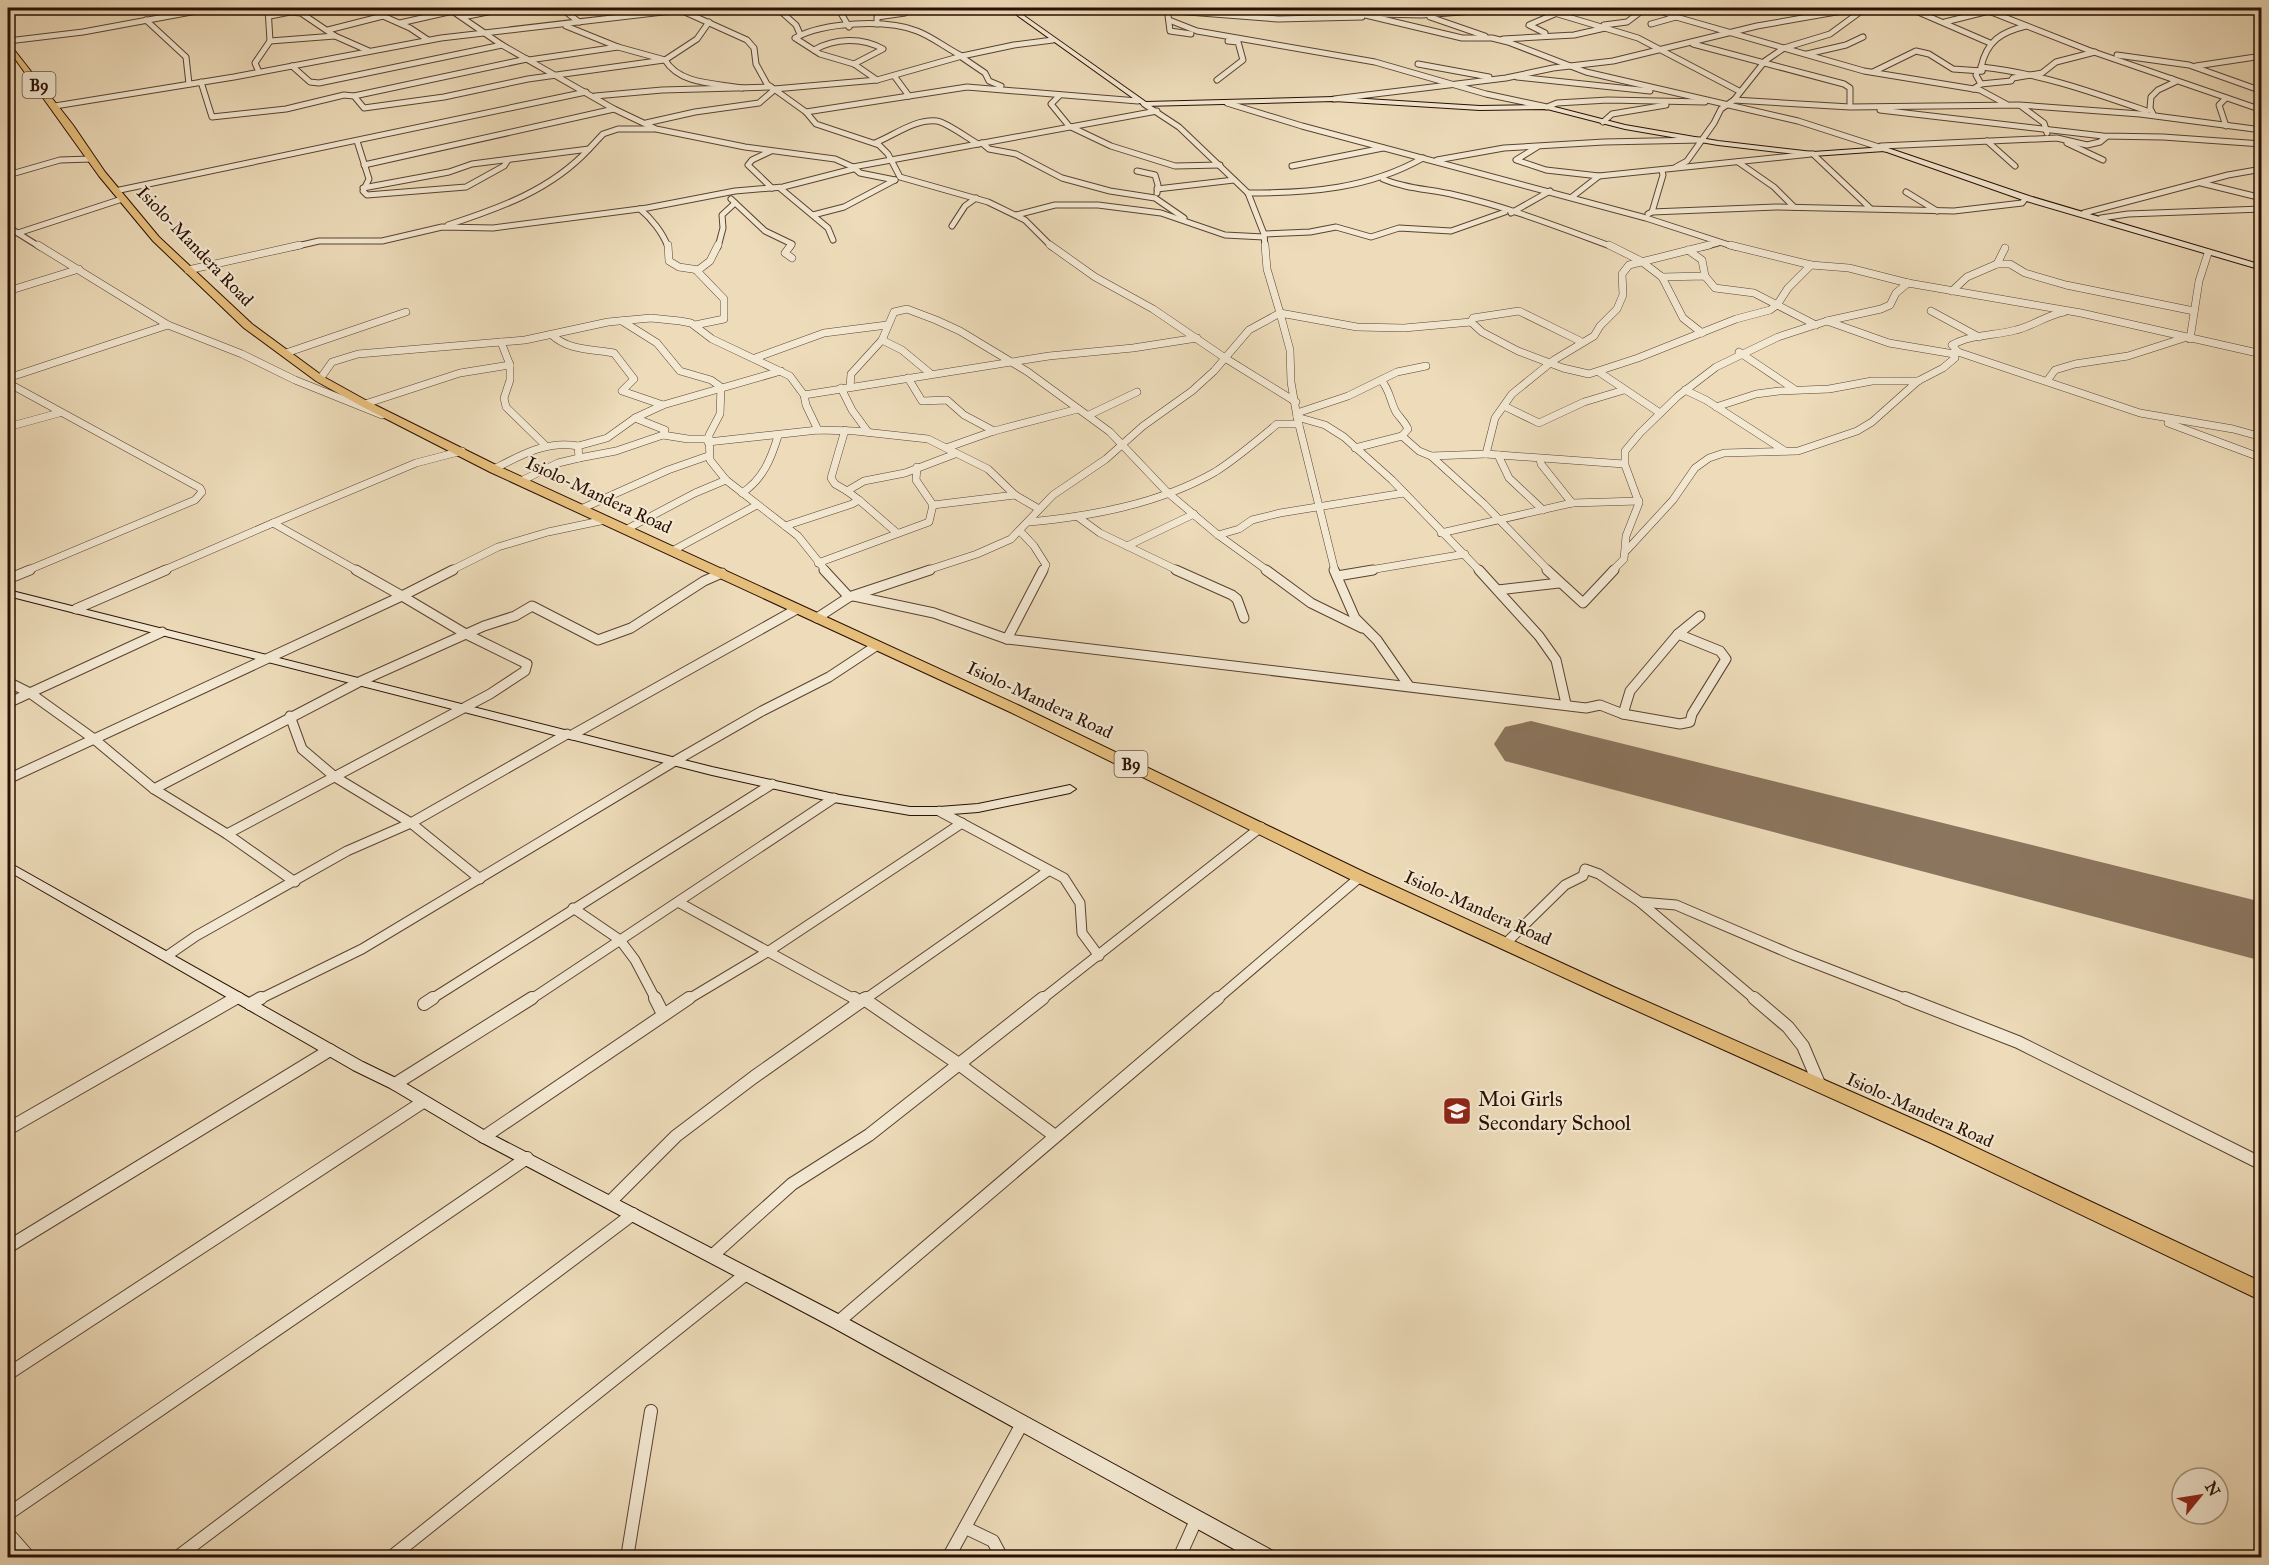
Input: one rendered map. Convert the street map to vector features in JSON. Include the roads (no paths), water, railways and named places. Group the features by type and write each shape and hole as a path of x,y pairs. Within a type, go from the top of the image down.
{"highway":[{"name":"Isiolo-Mandera Road","path":"8,42 118,195 156,238 228,310 320,379 365,404 494,469 1015,709 1360,877 1820,1087 1938,1138 2262,1292"}],"main road":[{"path":"1010,8 1141,103 1334,99 1480,108 1546,107 1603,122 1703,140 1812,154 1883,147 2026,198 2101,218 2262,268"},
{"path":"8,593 266,660 834,798 910,811 939,811 978,808 1070,789"},
{"path":"8,866 330,1050 395,1084 484,1137 713,1255 1269,1557"}],"street":[{"path":"8,42 83,32 196,9 213,8"},
{"path":"259,72 255,63 270,41 268,8"},
{"path":"365,8 400,23 428,40"},
{"path":"463,17 507,8"},
{"path":"561,8 579,22"},
{"path":"676,8 742,37 754,48 759,74 773,89 806,112 816,124 875,143 892,160 898,178"},
{"path":"55,106 259,72 428,40 697,8"},
{"path":"777,8 800,34"},
{"path":"838,8 849,27"},
{"path":"877,24 877,17 905,13 910,10 909,8"},
{"path":"1136,8 1291,17 1372,16 1381,10 1422,15 1450,22 1525,48 1566,66 1798,121 1883,147 2055,138 2088,145 2104,140 2106,137 2103,136"},
{"path":"1336,8 1462,38 1494,39 1548,34 1574,35 1606,28"},
{"path":"1422,15 1512,8"},
{"path":"1542,8 1606,28 1664,50 1739,91"},
{"path":"1598,26 1628,22 1643,10 1652,8 1805,55 1873,72 1973,89 1995,97 2006,104"},
{"path":"1506,78 1566,66 1613,61 1764,25 1857,8 1860,12 1830,34 1784,48 1762,63 1734,100 1721,109 1686,163 1662,171 1599,176 1546,170 1515,160 1537,147"},
{"path":"1909,8 1945,22 1960,32 1990,43"},
{"path":"1981,8 2097,53 2262,110"},
{"path":"400,23 451,9 502,45 595,96 614,109 656,129"},
{"path":"1167,9 1170,31 1238,42 1243,60 1218,80"},
{"path":"1945,22 1989,11"},
{"path":"270,15 299,12 334,36 369,51"},
{"path":"1548,34 1529,25 1557,14"},
{"path":"328,30 383,16"},
{"path":"1651,24 1676,17"},
{"path":"146,20 186,57 189,84"},
{"path":"1169,20 1197,31 1375,62 1546,107 1557,103 1588,101 1719,102"},
{"path":"2008,30 2012,20"},
{"path":"354,96 361,107 367,108 451,96 554,74 664,60 697,39 709,22"},
{"path":"877,80 854,64 813,50 795,38 800,34 849,27 877,24 899,26 918,32 961,56 985,73 989,81 1005,90"},
{"path":"562,25 618,47 664,60 670,70 685,78 742,88"},
{"path":"1981,84 1976,75 1982,69 1984,52 1990,43 2008,30 2026,26"},
{"path":"270,41 334,36"},
{"path":"1805,55 1846,45 1863,38"},
{"path":"595,96 662,90 773,89 877,80 895,77 961,56 1053,40"},
{"path":"813,50 832,43 853,41 872,44 883,49 854,64"},
{"path":"1691,44 1848,86 1850,106"},
{"path":"292,66 310,82 319,83 502,45"},
{"path":"201,82 212,117 271,112 344,95 354,96 528,59 618,47"},
{"path":"1873,72 1916,51 1929,54 1953,69 2005,69 2154,114"},
{"path":"1973,89 1981,84 2010,81 2013,78 2044,73 2056,62 2097,53 2193,66 2262,91"},
{"path":"2193,66 2262,56"},
{"path":"1418,64 1497,78"},
{"path":"895,77 909,96"},
{"path":"1334,99 1517,77 1674,92"},
{"path":"2154,114 2149,104 2153,92 2175,82 2172,79"},
{"path":"806,112 967,87 1123,98 1157,111 1179,127 1220,165 1248,194 1264,236 1268,269 1290,350 1291,382 1298,418 1332,565 1355,618 1369,630 1409,686"},
{"path":"646,123 695,112 759,103 773,89"},
{"path":"18,233 118,195 474,114 586,92"},
{"path":"1060,95 1051,104 1070,126 1111,146 1168,165 1220,165"},
{"path":"2226,98 2219,105 2226,126"},
{"path":"1734,100 1850,106 2006,104 2154,114 2262,130"},
{"path":"1227,103 1302,126 1646,218 1720,243 1811,265 1849,268 1908,283 2069,311 2262,354"},
{"path":"1603,122 1612,114 1678,103"},
{"path":"2019,105 2042,122 2055,138 2103,160"},
{"path":"1850,106 2103,136 2163,136 2262,144"},
{"path":"364,165 614,109"},
{"path":"442,227 493,228 640,209 725,193 780,188 892,160 1157,111"},
{"path":"875,143 908,126 938,121 980,144 1016,154 1062,178 1110,191 1155,198 1186,220"},
{"path":"2236,126 2244,142"},
{"path":"188,270 309,242 382,241 442,227 495,208 566,173 579,163 603,134 613,128 656,129 738,146 819,156 867,174 898,178 976,198 1016,214 1062,255 1114,288 1153,309 1225,358 1296,402"},
{"path":"1434,160 1504,148 1703,140"},
{"path":"357,141 369,179 363,188"},
{"path":"1987,141 2015,166"},
{"path":"1292,166 1385,147"},
{"path":"363,188 449,172 472,164 589,149"},
{"path":"772,188 748,165 752,160 773,150"},
{"path":"1676,167 1812,154 1870,208"},
{"path":"1248,194 1323,190 1383,179 1409,168 1423,158"},
{"path":"8,175 60,160 91,159"},
{"path":"363,188 364,193 371,196 466,187 504,166 508,160"},
{"path":"1738,162 1774,187 1794,207"},
{"path":"2084,213 2228,175 2262,169"},
{"path":"1137,171 1155,175 1157,189 1155,198"},
{"path":"1646,218 1652,212 1663,175 1662,171"},
{"path":"1572,197 1599,176"},
{"path":"813,215 844,207 898,178"},
{"path":"1383,179 1399,186 1455,195 1578,232 1619,249 1641,261 1662,277 1683,318 1702,333"},
{"path":"1157,189 1234,180"},
{"path":"2201,183 2262,198"},
{"path":"780,188 828,228 833,240"},
{"path":"1016,214 1072,203 1161,213 1225,235 1264,236 1336,227 1371,237 1389,229 1423,228 1444,232 1508,212 1550,192"},
{"path":"1906,192 1937,211"},
{"path":"725,193 765,231 792,244 785,253 792,258"},
{"path":"952,226 965,206 976,198"},
{"path":"1652,212 1794,207 1971,210 1996,204 2022,203 2026,198"},
{"path":"694,325 724,319 724,298 699,277 696,271 712,258 723,228 722,215 735,203"},
{"path":"640,209 654,220 658,232 668,243 671,263 679,267 699,270"},
{"path":"2101,218 2128,214 2262,209"},
{"path":"8,227 168,325 242,354 295,380 402,423"},
{"path":"1486,454 1494,431 1495,418 1526,379 1551,364 1580,341 1594,336 1596,330 1617,308 1623,299 1621,279 1623,270 1641,261 1720,243"},
{"path":"1997,264 2005,248"},
{"path":"1688,250 1703,259 1706,264 1705,276 1715,288 1754,293 1816,325"},
{"path":"2187,339 2199,281 2208,253"},
{"path":"1952,291 1963,278 1977,270 1997,264 2010,264 2025,273 2066,285 2194,311"},
{"path":"1471,322 1482,332 1504,344 1551,364 1584,374 1599,372 1736,319 1770,310 1777,305 1788,288 1811,265"},
{"path":"8,291 79,269"},
{"path":"1662,277 1705,276"},
{"path":"1627,550 1625,537 1637,512 1639,501 1624,464 1628,445 1684,390 1710,369 1739,352 1827,321 1866,313 1888,305 1894,295 1908,283"},
{"path":"850,387 851,374 882,340 894,312 907,309 960,331 1011,362 1089,415 1122,445 1167,492 1218,535 1311,603 1341,620 1369,630"},
{"path":"817,618 851,597 992,549 1011,539 1053,495 1106,459 1143,426 1192,391 1249,330 1280,313 1357,327 1404,328 1471,322 1473,318 1519,311 1580,341"},
{"path":"1930,311 1980,337"},
{"path":"1402,436 1419,451 1431,456 1501,520 1559,583 1583,603 1610,577 1624,559 1627,550 1672,500 1695,468 1709,459 1724,453 1798,451 1857,431 1872,422 1918,381 1943,368 1954,358 1956,353 1953,345 1956,342 2017,330 2053,314 2069,311"},
{"path":"286,353 406,312"},
{"path":"320,379 332,362 358,354 464,343 501,342 552,335 593,324 651,318 694,325 712,339 781,371 797,383 804,394 806,405 818,430"},
{"path":"621,321 657,342 680,370 711,380 722,387 720,414 712,429 708,456 726,480 798,536 818,563 851,597 877,604 923,610 977,626 1007,639 1586,708 1600,705 1623,714 1680,724 1690,722 1692,714 1726,659 1720,651 1678,634"},
{"path":"1827,321 1874,340 1908,349 1956,353 2047,381 2262,458"},
{"path":"8,378 168,325"},
{"path":"755,358 824,333 887,325"},
{"path":"552,335 556,340 576,347 614,353 634,379 622,391 663,405"},
{"path":"804,394 1011,362 1197,338"},
{"path":"2047,381 2055,370 2075,364 2128,356 2187,339"},
{"path":"882,340 902,351 931,374"},
{"path":"501,342 510,365 510,380 504,398 506,407 545,445"},
{"path":"1739,352 1794,390"},
{"path":"365,404 460,373 510,365"},
{"path":"1029,522 1078,517 1156,498 1215,472 1249,448 1277,424 1298,418 1397,372 1426,366"},
{"path":"494,469 545,445 563,442 578,446 607,438 635,418 663,405 781,371"},
{"path":"1599,372 1660,413"},
{"path":"908,378 922,401 947,400 964,415 994,431"},
{"path":"1355,448 1402,436 1408,429 1406,421 1394,408 1390,388 1381,380"},
{"path":"1716,407 1756,394 1829,389 1872,381 1918,381"},
{"path":"8,383 59,413 200,488 202,492 195,500 185,505 8,579"},
{"path":"841,388 852,410 868,432"},
{"path":"1504,406 1539,423 1576,406 1624,390"},
{"path":"1684,390 1716,407 1786,452"},
{"path":"1089,415 1137,392"},
{"path":"946,448 994,431 1077,409"},
{"path":"8,427 59,413"},
{"path":"2140,413 2233,429 2262,437"},
{"path":"635,418 665,430 663,435"},
{"path":"1298,418 1324,425 1355,448 1404,493 1498,590 1539,636 1556,660 1566,704"},
{"path":"521,481 558,463 633,446 663,435 709,441 778,436 818,430 845,430 928,439 987,469 1015,495 1039,509"},
{"path":"845,430 831,478 835,484 859,500 897,533"},
{"path":"742,493 752,487 764,474 778,436"},
{"path":"578,446 579,458"},
{"path":"76,609 273,523 416,464 462,451"},
{"path":"847,491 864,481 905,472 955,454"},
{"path":"1431,456 1486,454 1624,464"},
{"path":"1498,455 1498,463 1506,473 1543,510"},
{"path":"581,509 668,470 708,456"},
{"path":"1539,459 1572,502"},
{"path":"917,467 916,480 933,505"},
{"path":"627,529 694,493 726,480"},
{"path":"1218,535 1239,530 1252,519 1318,505 1404,493"},
{"path":"933,505 1015,495"},
{"path":"785,526 846,508 859,500"},
{"path":"1441,533 1572,502 1639,501"},
{"path":"672,551 757,505"},
{"path":"818,563 927,524 933,505"},
{"path":"1127,546 1194,514"},
{"path":"1078,517 1100,533 1232,594 1238,599 1244,618"},
{"path":"8,779 402,596 498,547 548,532 604,520"},
{"path":"227,834 463,708 525,672 528,667 522,661 466,634 273,523"},
{"path":"1007,639 1046,565 1034,546 1020,531"},
{"path":"1337,576 1465,555"},
{"path":"154,789 359,682 466,634 515,616 532,606 598,640 631,628 704,581 722,573"},
{"path":"1498,590 1559,583"},
{"path":"167,956 196,936 347,851 411,823 797,609"},
{"path":"1623,714 1630,691 1678,634 1700,616"},
{"path":"8,704 162,632"},
{"path":"8,1129 245,1000 354,954 675,761 762,711 829,677 876,646"},
{"path":"8,682 30,693 94,739 154,789 227,834 294,882"},
{"path":"290,716 302,749 335,777 411,823 480,879"},
{"path":"424,1004 771,784"},
{"path":"395,1084 620,940 834,798"},
{"path":"939,811 1064,878 1074,890 1084,913 1082,933 1098,956"},
{"path":"484,1137 663,1014 769,951 962,823"},
{"path":"713,1255 761,1215 792,1184 869,1135 1261,827"},
{"path":"1506,943 1565,885 1583,876 1586,869 1599,874 1640,902 1788,1027 1803,1046 1820,1087"},
{"path":"610,1202 676,1136 754,1077 1048,871"},
{"path":"838,1322 1360,877"},
{"path":"678,902 862,1001 960,1065 1056,1136"},
{"path":"1640,902 1676,905 1793,955 2018,1042 2262,1164"},
{"path":"573,908 620,940 635,960 663,1014"},
{"path":"8,1247 330,1050"},
{"path":"8,1374 423,1102"},
{"path":"8,1514 527,1158"},
{"path":"176,1557 633,1214"},
{"path":"390,1557 746,1274"},
{"path":"627,1557 651,1411"},
{"path":"948,1557 966,1528 982,1492 1023,1422"},
{"path":"1179,1557 1197,1518"},
{"path":"966,1528 986,1534 996,1542 1002,1557"},
{"path":"8,1533 30,1557"}],"place":[{"name":"Moi Girls Secondary School","path":"1457,1111"}]}
